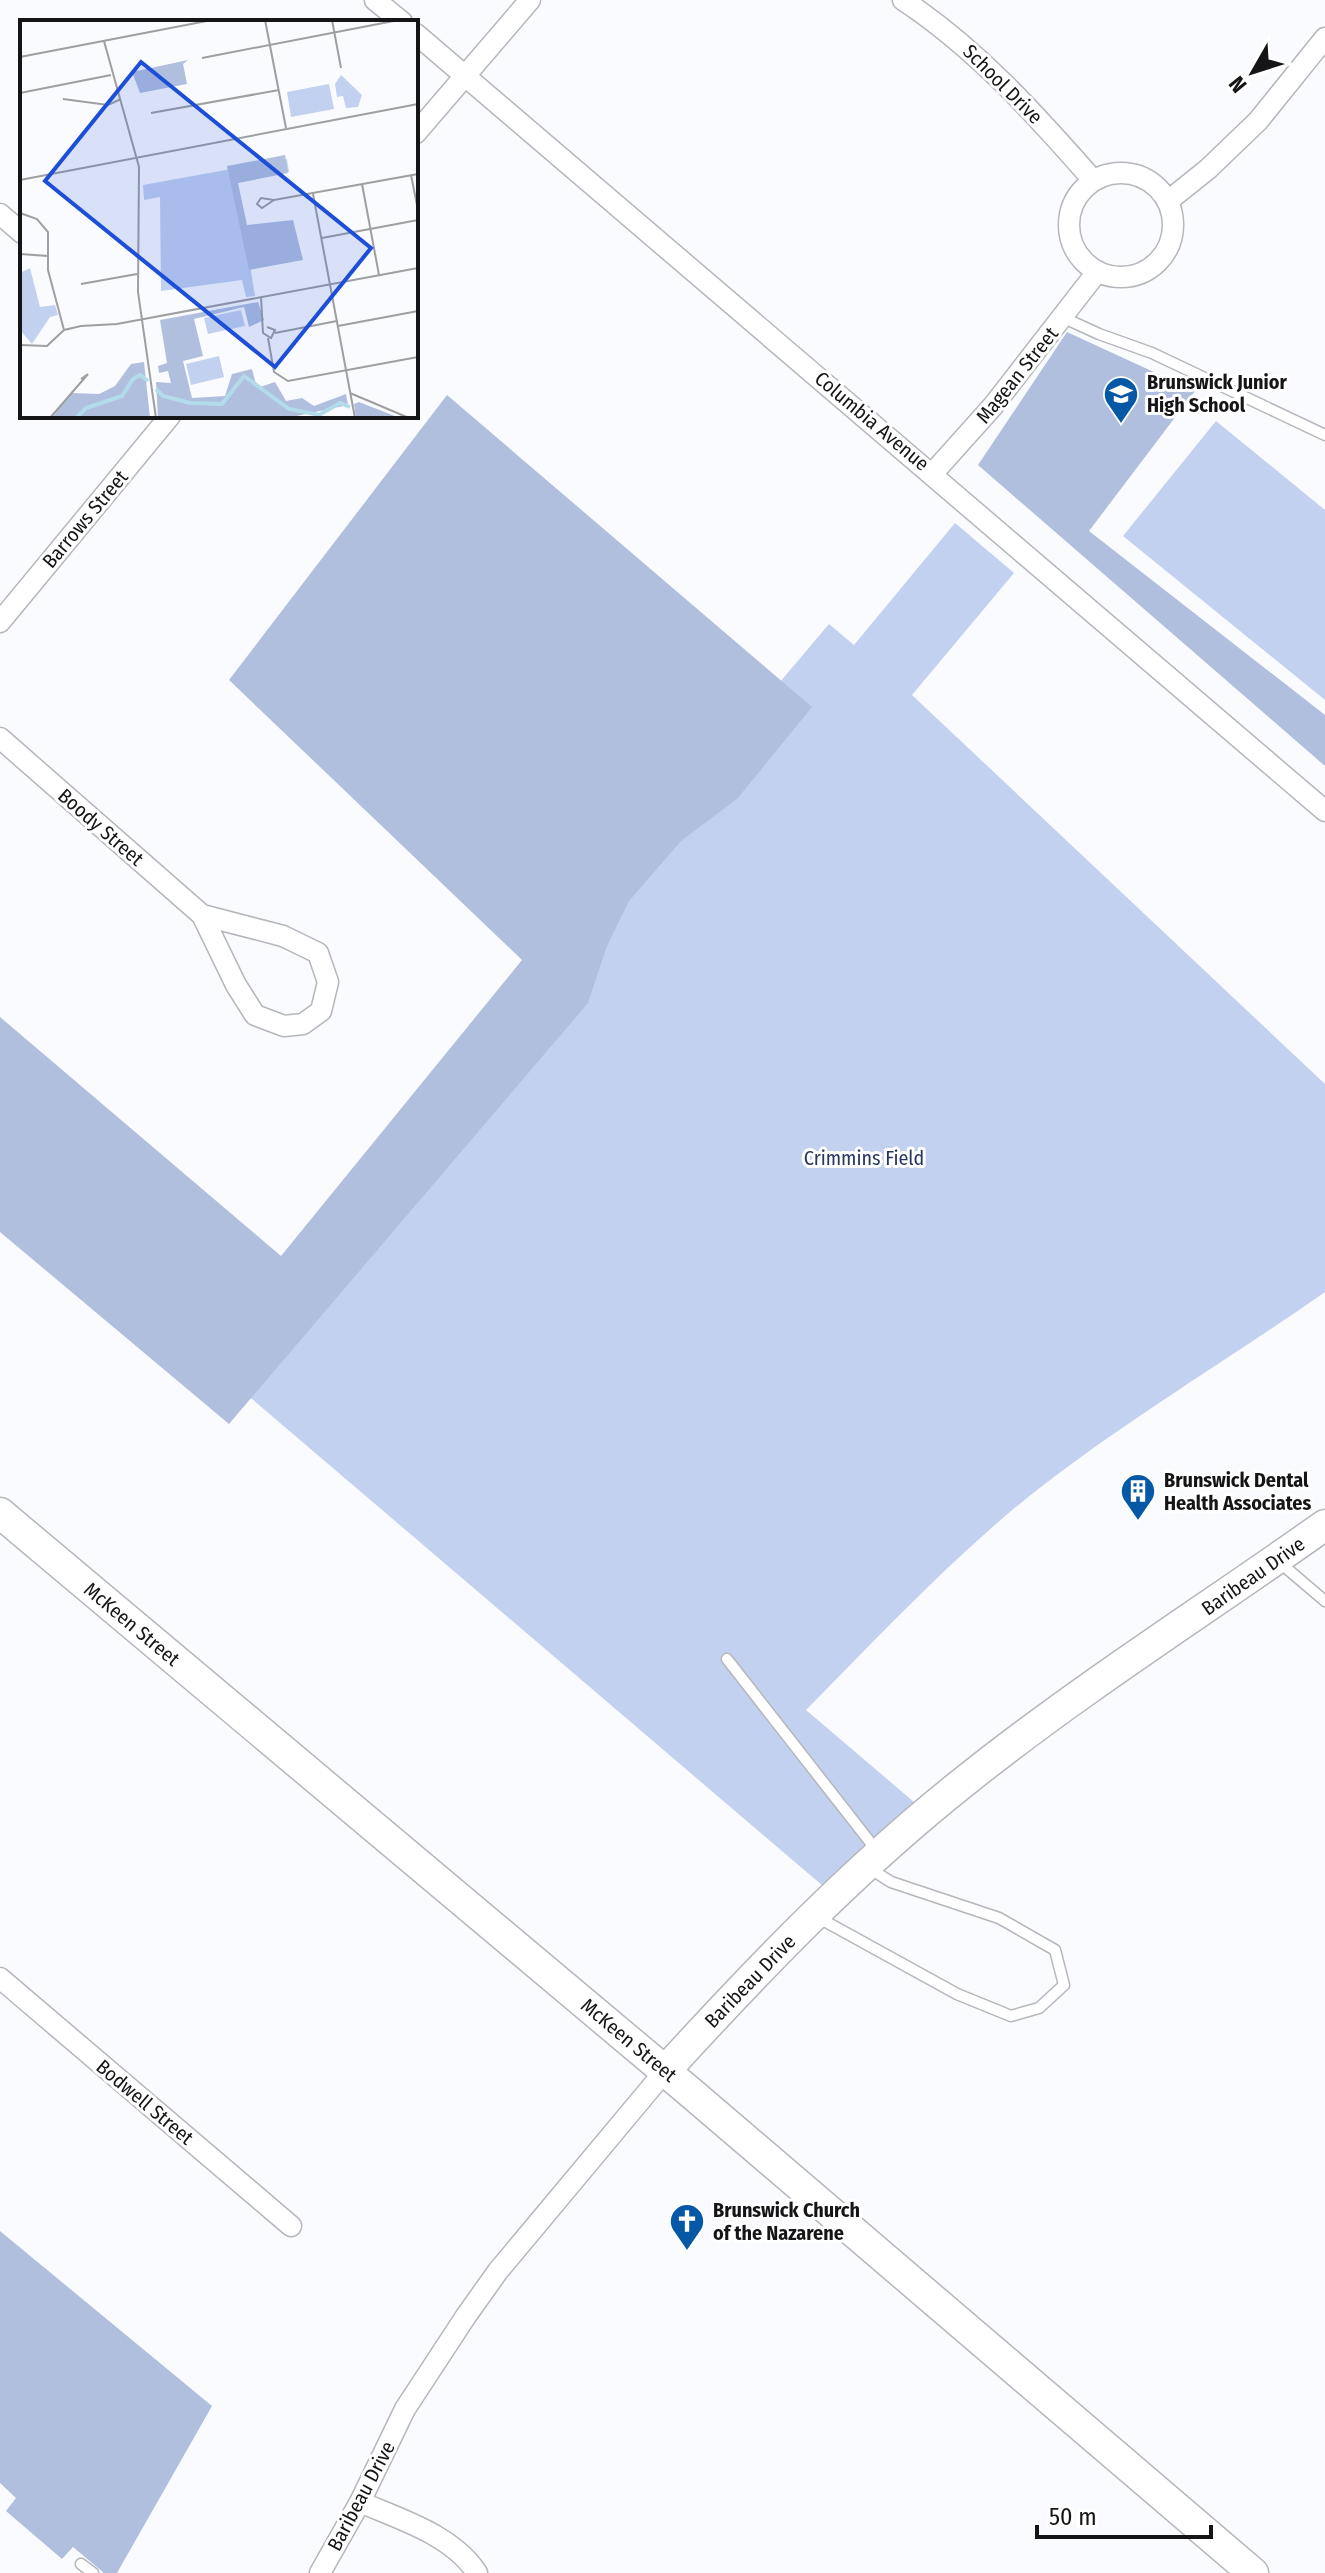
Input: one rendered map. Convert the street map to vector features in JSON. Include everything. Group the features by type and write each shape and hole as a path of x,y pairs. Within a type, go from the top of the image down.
{"street":[{"path":"375,0 400,20"},
{"path":"418,131 530,0"},
{"name":"School Drive","path":"903,0 951,33 1040,120 1093,180"},
{"name":"Columbia Avenue","path":"418,36 1325,811"},
{"path":"1168,201 1251,128 1325,38"},
{"path":"1113,173 1137,175 1159,189 1168,201 1172,214 1172,239 1159,262 1147,271 1120,278 1097,272 1079,257 1071,243 1068,226 1072,205 1093,180 1113,173"},
{"path":"0,214 20,231"},
{"name":"Magean Street","path":"933,473 993,406 1097,272"},
{"name":"Barrows Street","path":"0,622 168,418"},
{"name":"Boody Street","path":"0,738 202,915 236,985 255,1015 284,1026 303,1024 321,1011 328,982 318,953 283,936 202,915"},
{"name":"McKeen Street","path":"0,1513 665,2071 1253,2573"},
{"name":"Baribeau Drive","path":"320,2573 360,2502 405,2409 498,2271 665,2071 813,1915 871,1859 965,1780 1055,1712 1325,1525"},
{"name":"Bodwell Street","path":"0,1978 291,2226"},
{"path":"360,2502 455,2548 477,2573"}],"lane":[{"path":"1064,318 1152,353 1325,435"},
{"path":"1276,1560 1325,1601"},
{"path":"727,1659 871,1859 891,1882 999,1918 1055,1950 1064,1985 1039,2008 1011,2016 957,1994 813,1915"},
{"path":"81,2564 93,2573"}],"green space":[{"path":"1216,421 1325,510 1325,700 1123,536"},
{"name":"Crimmins Field","path":"955,523 1014,573 912,695 1325,1084 1325,1292 1048,1481 932,1583 806,1710 914,1802 823,1886 0,1184 0,1024 286,1267 829,624 854,645"}],"shaded area":[{"path":"1067,332 1195,391 1089,531 1325,715 1325,766 978,465"},
{"path":"447,395 812,707 737,799 681,841 629,901 607,946 588,1003 229,1424 0,1232 0,1017 281,1256 522,960 229,680"},
{"path":"0,2231 212,2406 117,2573 104,2573 73,2547 62,2559 6,2511 16,2498 0,2483"}],"place":[{"name":"Brunswick Junior High School","path":"1121,425"},
{"name":"Brunswick Dental Health Associates","path":"1138,1522"},
{"name":"Brunswick Church of the Nazarene","path":"687,2252"}]}
